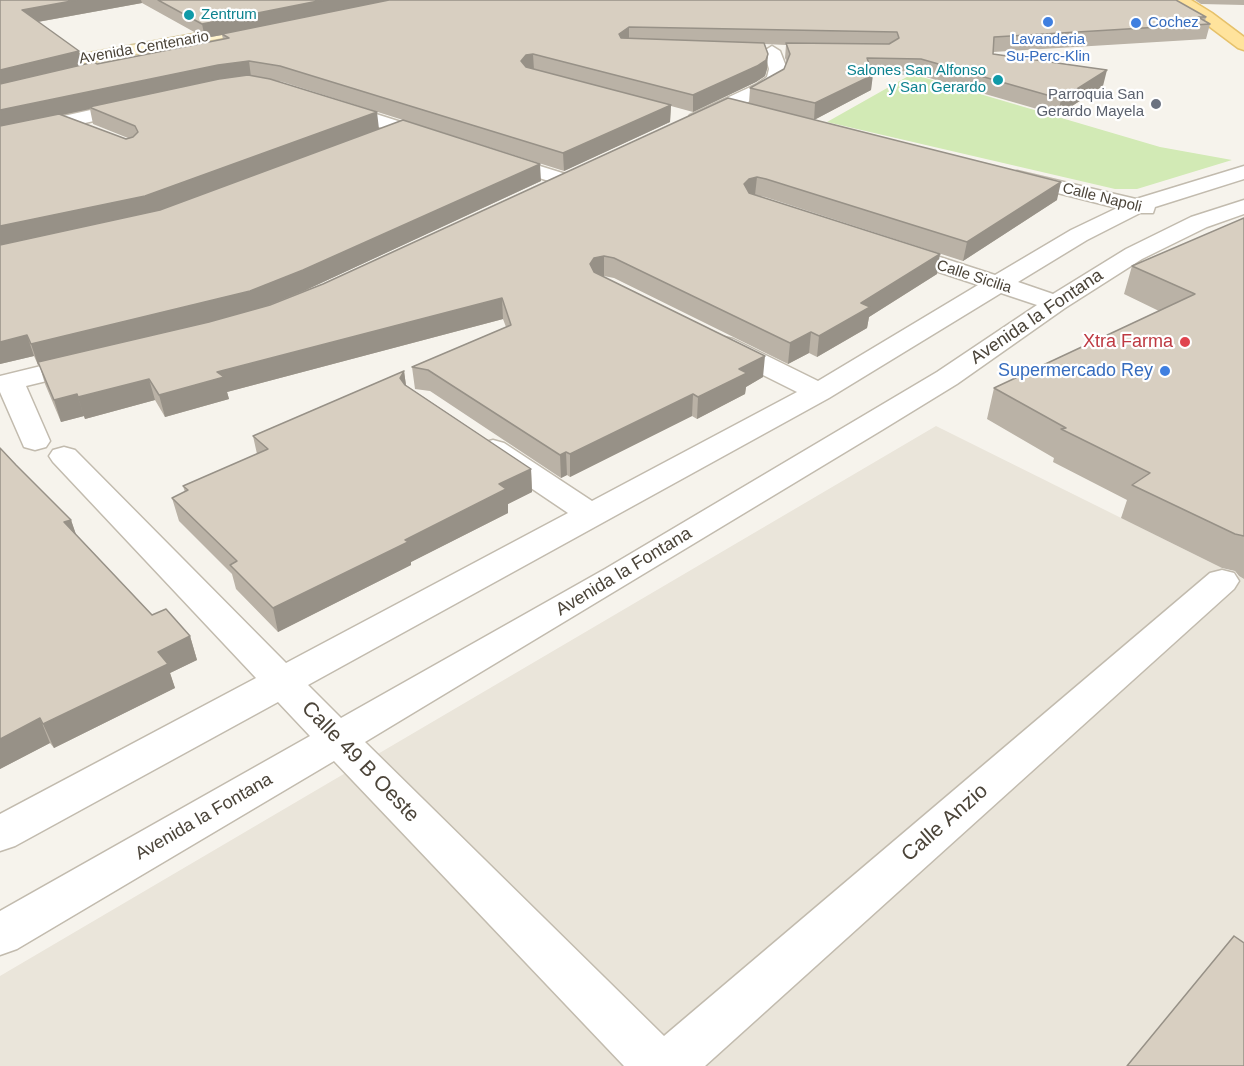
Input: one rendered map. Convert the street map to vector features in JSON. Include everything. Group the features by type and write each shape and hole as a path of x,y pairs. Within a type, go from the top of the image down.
{"main road":[{"path":"1181,0 1207,16 1244,45"},
{"path":"1204,0 1223,10"},
{"name":"Avenida Centenario","path":"0,74 264,30 45,83"}],"street":[{"path":"683,122 725,106 763,88 775,79 778,69 772,51"},
{"path":"0,136 156,102"},
{"path":"319,102 458,146"},
{"path":"725,106 759,114"},
{"path":"67,122 99,135"},
{"path":"371,141 404,129"},
{"path":"479,153 565,180"},
{"path":"533,196 587,170"},
{"name":"Calle Napoli","path":"997,172 1199,222"},
{"path":"0,834 819,392 1079,235 1137,206 1244,172"},
{"name":"Avenida la Fontana","path":"0,935 617,577 947,378 1056,303 1134,254 1199,222 1244,207"},
{"name":"Calle Sicilia","path":"870,242 1056,303"},
{"path":"701,333 819,392"},
{"path":"5,383 112,357"},
{"name":"Calle 49 B Oeste","path":"5,383 49,448 659,1066"},
{"path":"467,431 592,515"},
{"name":"Calle Anzio","path":"668,1066 1222,580"}],"shaded area":[{"path":"936,426 1244,579 1244,1066 0,1066 0,976"}],"green space":[{"path":"912,74 1160,147 1232,160 1137,189 1115,189 827,122"}],"building":[{"path":"0,0 77,0 22,10 79,51 0,70"},
{"path":"158,0 323,0 202,24"},
{"path":"389,0 1176,0 1206,17 1198,17 1210,24 994,37 993,54 1107,70 1061,99 921,59 867,58 873,75 815,103 750,88 784,69 790,54 786,43 889,44 899,38 897,32 629,27 619,34 621,38 764,43 768,54 766,60 757,66 693,95 533,54 526,55 521,61 526,67 671,105 563,153 280,66 249,61 218,65 0,110 0,84 94,62 97,64 229,38 222,34"},
{"path":"248,75 270,79 377,112 145,196 0,226 0,126 59,114 126,139 138,132 135,126 89,107 219,79"},
{"path":"728,98 1061,182 967,242 766,179 757,177 749,179 744,184 749,193 940,254 861,303 870,307 819,336 811,332 790,343 614,258 604,256 594,258 590,264 594,272 765,356 739,369 747,373 698,397 693,394 570,454 566,452 560,455 428,370 412,367 511,325 502,298 217,372 224,377 159,395 149,379 78,397 77,394 54,400 38,362 209,322 270,305 323,284"},
{"path":"403,120 540,164 303,270 250,291 31,344 27,335 0,342 0,245 160,210"},
{"name":"Supermercado Rey","path":"1244,218 1244,536 1235,534 1132,485 1150,473 1061,429 1066,428 994,388 1195,294 1132,266"},
{"path":"404,371 400,378 405,385 531,469 499,484 506,489 405,540 408,542 273,608 230,565 237,561 172,498 188,490 183,486 268,449 253,436"},
{"path":"0,448 71,520 64,522 152,615 166,609 190,636 158,652 168,664 43,724 40,718 0,739"},
{"path":"1234,936 1244,943 1244,1066 1127,1066"}],"place":[{"name":"Zentrum","path":"189,15"},
{"name":"Lavanderia Su-Perc-Klin","path":"1048,22"},
{"name":"Cochez","path":"1136,23"},
{"name":"Salones San Alfonso y San Gerardo","path":"998,80"},
{"name":"Parroquia San Gerardo Mayela","path":"1156,104"},
{"name":"Xtra Farma","path":"1185,342"},
{"name":"Supermercado Rey","path":"1165,371"}]}
